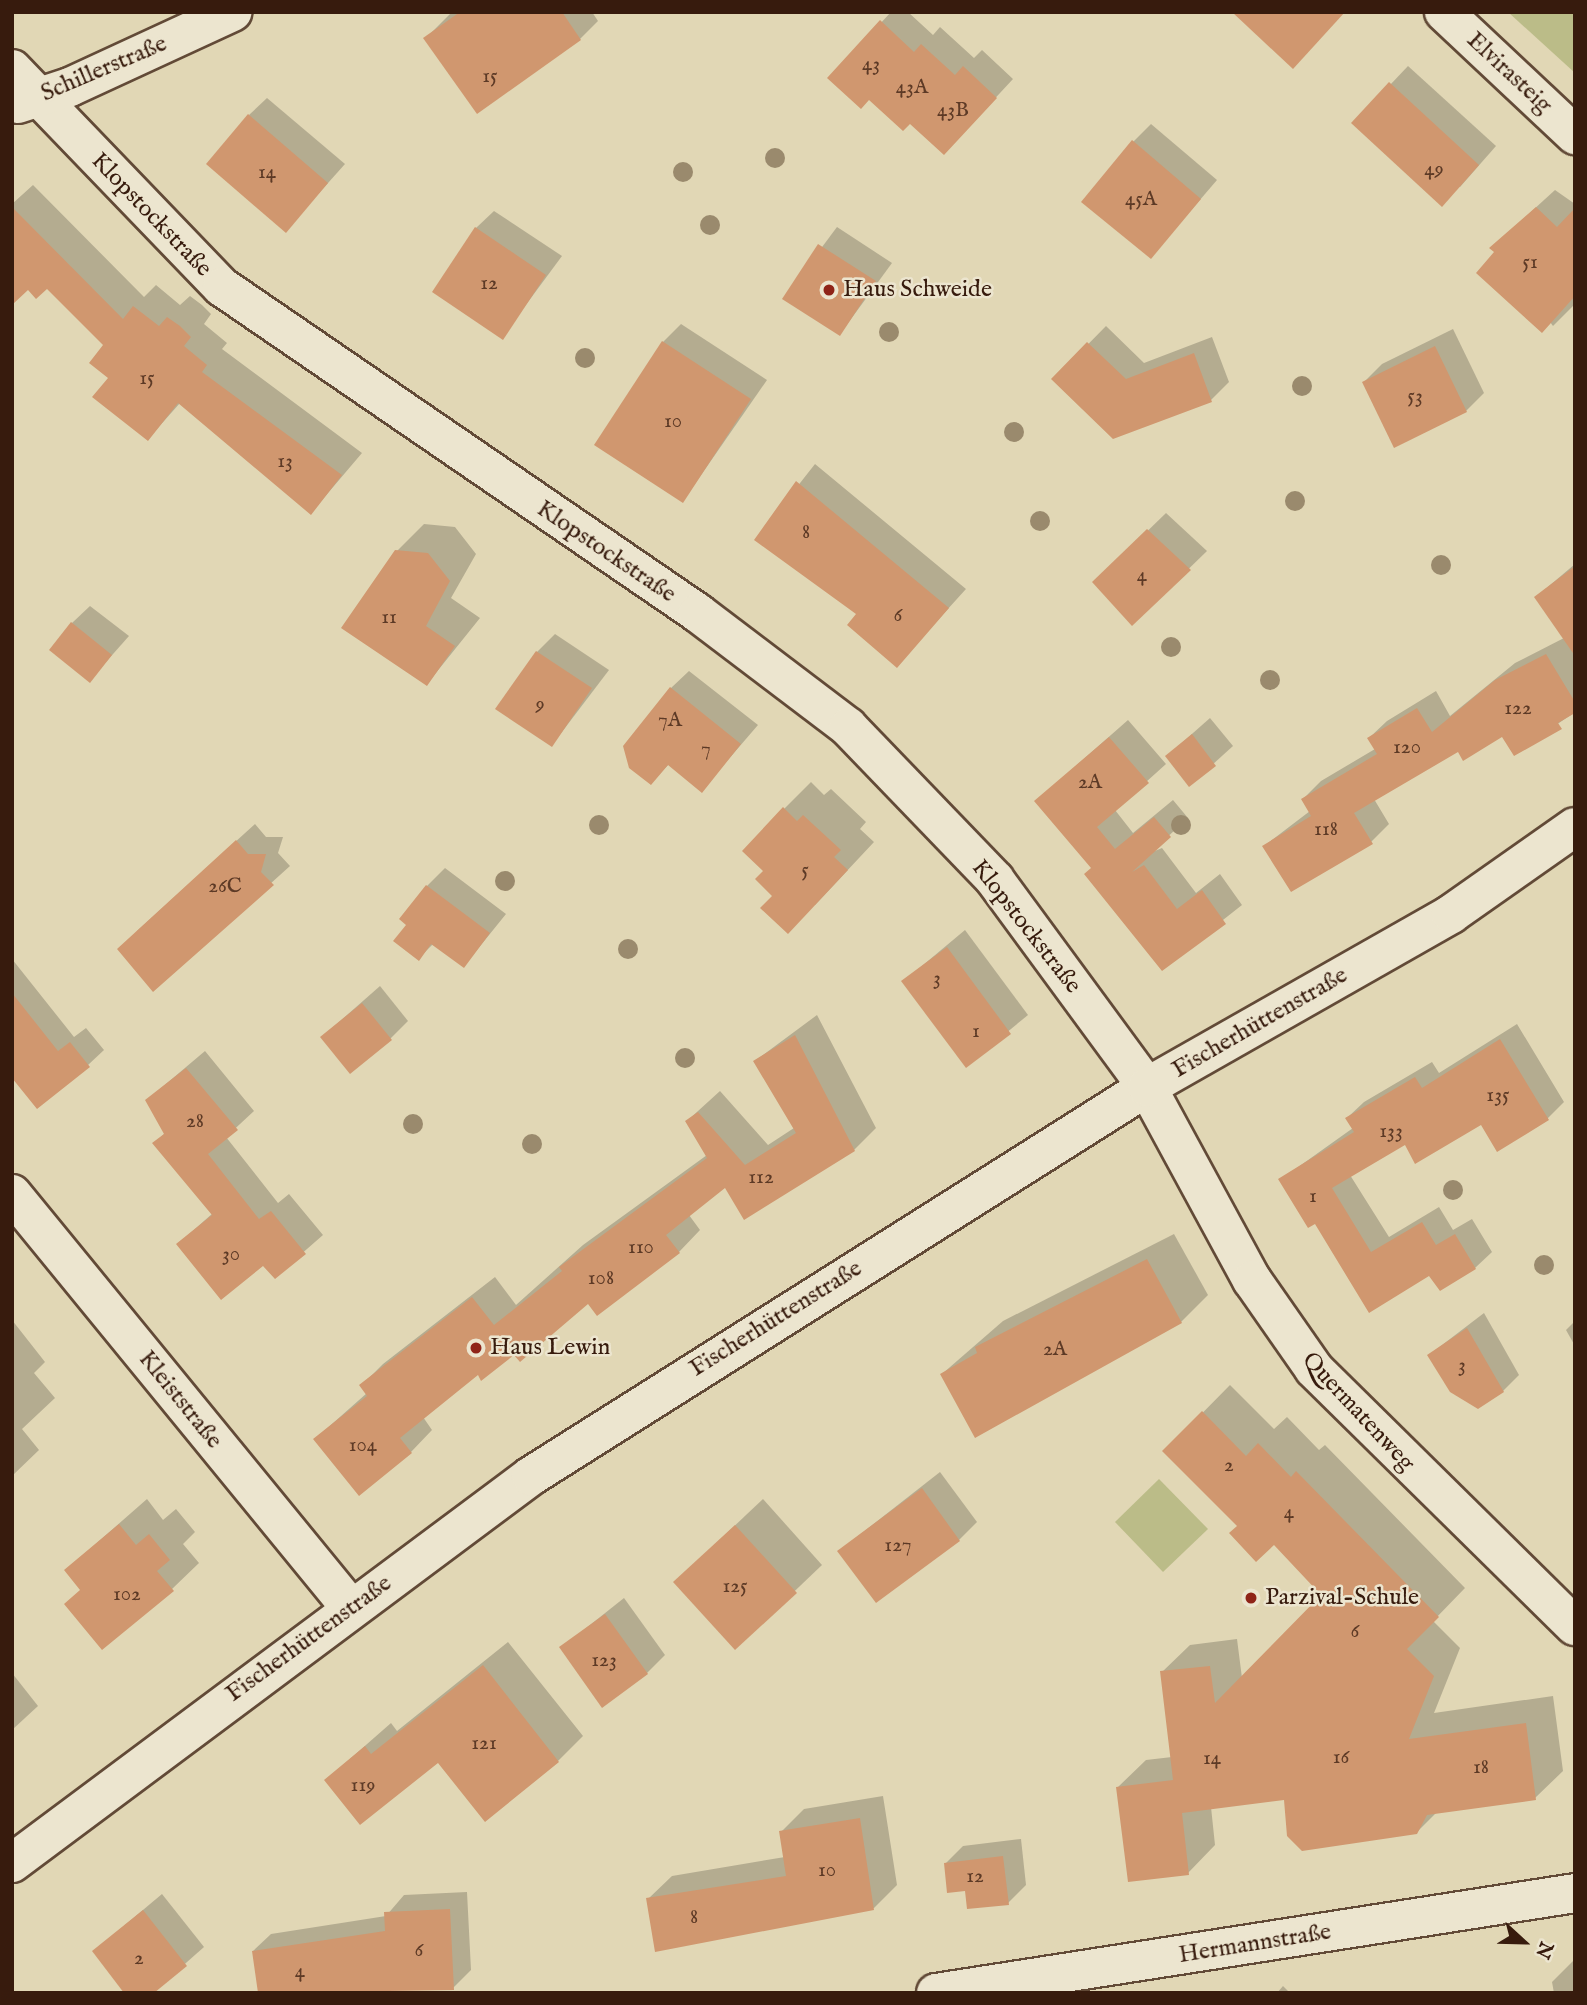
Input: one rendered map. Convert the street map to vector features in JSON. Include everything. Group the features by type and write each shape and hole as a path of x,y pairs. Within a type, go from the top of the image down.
{"street":[{"name":"Schillerstraße","path":"25,102 232,12"},
{"name":"Elvirasteig","path":"1444,12 1575,135"},
{"name":"Klopstockstraße","path":"12,69 25,102 222,287 698,613 848,727 995,880 1147,1087"},
{"name":"Fischerhüttenstraße","path":"12,1863 349,1606 555,1461 1147,1087 1451,914 1575,827"},
{"name":"Quermatenweg","path":"1147,1087 1252,1280 1314,1369 1575,1626"},
{"name":"Kleiststraße","path":"12,1194 349,1606"},
{"name":"Hermannstraße","path":"936,1993 1028,1986 1575,1893"}],"green space":[{"path":"1508,12 1575,12 1575,73"},
{"path":"1159,1479 1208,1529 1163,1572 1115,1522"}],"building":[{"path":"460,12 562,12 581,40 477,114 423,38"},
{"path":"1232,12 1345,12 1293,69"},
{"path":"880,20 914,52 921,44 955,75 963,66 997,98 944,155 910,124 903,131 869,100 861,109 827,78"},
{"path":"1389,82 1479,165 1442,207 1351,123"},
{"path":"248,114 328,183 286,233 206,164"},
{"path":"1132,140 1201,199 1151,259 1081,202"},
{"path":"12,207 123,319 133,306 159,326 167,317 180,326 191,337 184,346 207,365 202,372 342,475 311,515 178,403 148,441 92,397 108,378 89,363 103,345 47,289 36,299 28,290 12,305"},
{"path":"1536,207 1557,227 1575,208 1575,296 1542,333 1476,273 1494,252 1489,248"},
{"path":"475,227 546,275 503,340 432,292"},
{"name":"Haus Schweide","path":"818,244 876,281 840,336 782,299"},
{"path":"662,341 751,399 683,503 594,445"},
{"path":"1087,342 1126,379 1194,353 1212,402 1113,439 1051,379"},
{"path":"1435,346 1467,412 1394,448 1362,382"},
{"path":"796,481 949,608 897,668 847,625 856,614 754,540"},
{"path":"1147,529 1191,570 1132,626 1092,582"},
{"path":"395,550 428,553 450,581 426,626 455,646 427,686 341,628"},
{"path":"1575,566 1575,656 1534,597"},
{"path":"71,622 112,655 90,683 49,650"},
{"path":"536,651 592,688 552,747 495,709"},
{"path":"1546,654 1575,702 1575,713 1558,723 1562,729 1514,756 1502,737 1463,761 1458,752 1354,813 1373,844 1291,892 1262,846 1311,816 1301,799 1377,754 1367,738 1417,708 1432,732 1495,680"},
{"path":"670,687 741,744 702,793 668,765 651,785 629,768 623,746"},
{"path":"1192,734 1216,766 1189,787 1165,756"},
{"path":"1109,737 1149,783 1097,827 1115,849 1154,817 1171,837 1132,872 1144,865 1177,909 1202,890 1226,924 1162,971 1084,874 1091,868 1034,801"},
{"path":"783,807 797,821 803,815 841,850 834,857 848,870 788,934 760,908 772,896 755,879 763,871 742,851"},
{"path":"236,840 248,854 266,854 261,872 274,885 153,992 117,949"},
{"path":"426,885 490,933 464,968 431,944 419,961 393,941 406,925 399,919"},
{"path":"947,947 1011,1034 966,1068 901,981"},
{"path":"12,993 58,1051 70,1042 90,1067 37,1109 12,1078"},
{"path":"362,1003 392,1040 350,1074 320,1037"},
{"path":"795,1035 855,1151 744,1220 725,1188 666,1235 680,1253 597,1316 588,1304 520,1362 514,1355 481,1381 478,1375 400,1438 412,1453 359,1496 313,1439 367,1396 359,1385 472,1297 494,1325 562,1271 559,1267 707,1158 685,1121 698,1112 745,1165 796,1133 753,1061"},
{"path":"1500,1039 1549,1120 1497,1152 1481,1125 1415,1164 1405,1145 1332,1188 1371,1252 1422,1222 1436,1245 1455,1234 1476,1269 1440,1291 1429,1276 1369,1313 1315,1224 1308,1228 1278,1179 1354,1132 1345,1118 1415,1077 1422,1088"},
{"path":"186,1068 238,1130 208,1154 259,1219 271,1211 306,1254 275,1279 263,1266 221,1300 176,1244 212,1215 152,1143 164,1134 145,1100"},
{"path":"1147,1259 1182,1323 975,1438 940,1374 977,1353 975,1347"},
{"path":"1467,1328 1504,1392 1478,1409 1450,1392 1427,1355"},
{"path":"1202,1411 1246,1456 1258,1443 1291,1477 1296,1471 1439,1617 1407,1649 1434,1676 1409,1739 1526,1723 1536,1800 1427,1815 1417,1834 1302,1851 1287,1836 1284,1800 1182,1813 1189,1875 1128,1882 1116,1787 1173,1780 1160,1671 1210,1666 1215,1703 1321,1595 1274,1545 1256,1562 1229,1533 1237,1526 1162,1451"},
{"path":"922,1488 960,1541 876,1603 837,1551"},
{"path":"119,1524 136,1545 149,1534 170,1560 157,1571 174,1591 102,1650 64,1604 80,1590 64,1570"},
{"path":"735,1525 797,1593 735,1650 673,1582"},
{"path":"605,1614 648,1674 602,1708 559,1647"},
{"path":"483,1665 559,1762 485,1822 438,1763 360,1825 324,1780 365,1746 371,1754"},
{"path":"860,1818 874,1910 655,1952 646,1898 786,1876 779,1831"},
{"path":"1003,1856 1009,1905 967,1909 965,1891 947,1893 944,1863"},
{"path":"450,1909 454,1990 258,1993 252,1951 385,1931 384,1912"},
{"path":"143,1910 187,1966 154,1993 124,1993 92,1951"}],"place":[{"name":"Haus Schweide","path":"829,290"},
{"name":"Haus Lewin","path":"476,1348"},
{"name":"Parzival-Schule","path":"1251,1598"}]}
